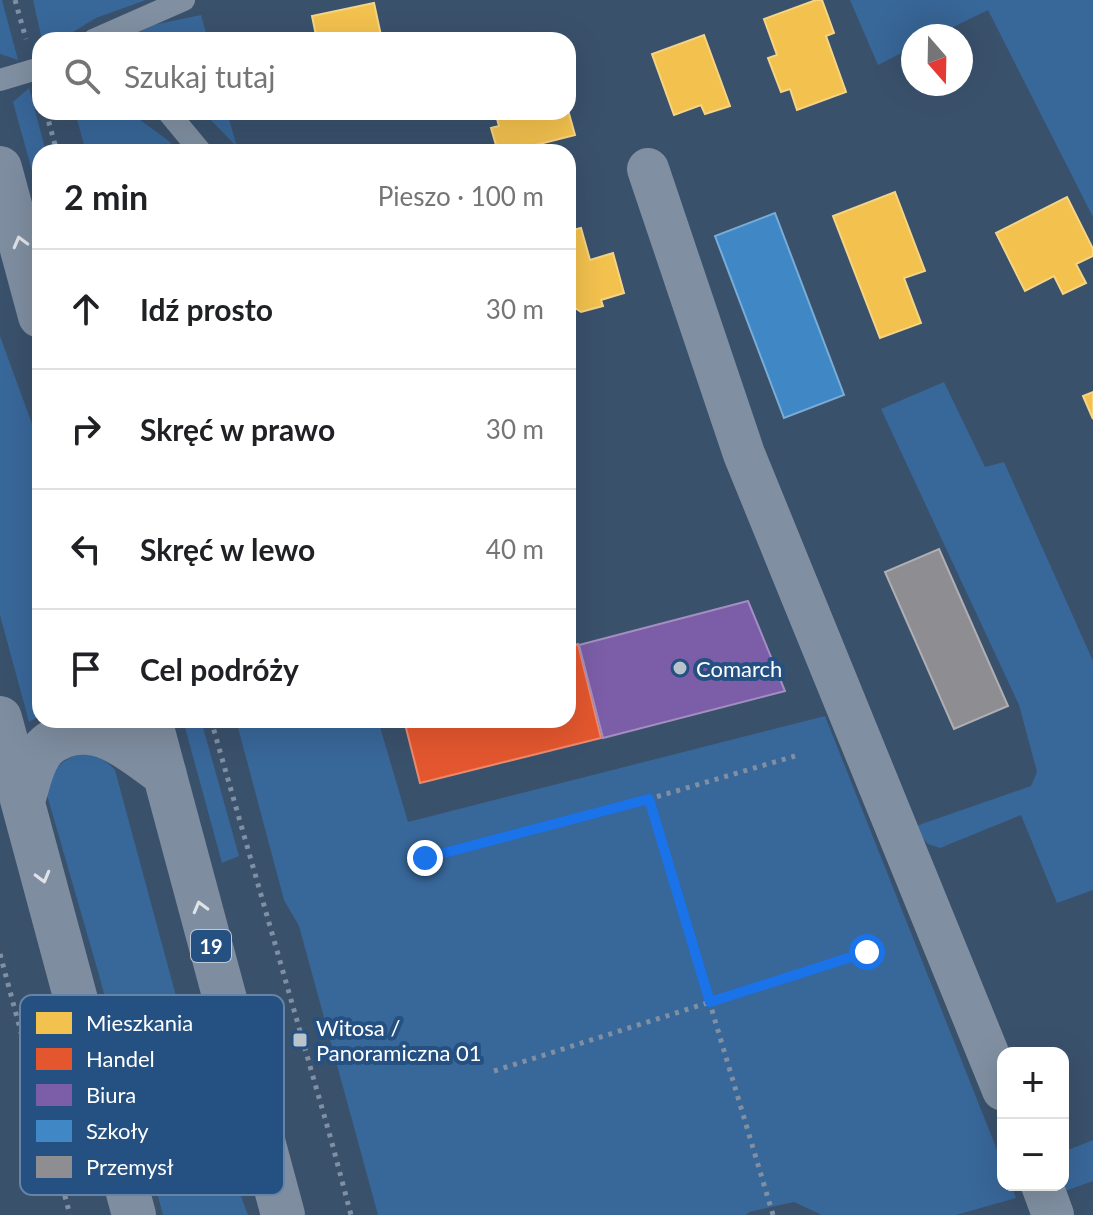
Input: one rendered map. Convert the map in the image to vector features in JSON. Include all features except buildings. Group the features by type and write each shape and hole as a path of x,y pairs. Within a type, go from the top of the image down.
{"main road":[{"path":"0,168 32,286"},
{"path":"0,718 75,995"},
{"name":"19","path":"152,728 224,995"},
{"path":"23,801 39,754 52,741 73,733 95,733 118,741 165,775"},
{"path":"129,1195 134,1215"},
{"name":"19","path":"278,1195 283,1215"}],"street":[{"path":"648,169 744,454 997,1075"},
{"path":"1044,1191 1053,1215"}],"lane":[{"path":"111,32 184,0"},
{"path":"0,80 32,70"},
{"path":"175,120 194,144"}],"path":[{"path":"48,120 55,144"},
{"path":"213,728 351,1215"},
{"path":"425,858 649,799 795,756"},
{"path":"649,799 773,1215"},
{"path":"494,1071 867,952"},
{"path":"0,954 20,1029"},
{"path":"65,1195 70,1215"}],"shaded area":[{"path":"2,0 18,60 0,54"},
{"path":"33,0 146,0 96,18 73,32 40,32"},
{"path":"850,0 1093,0 1093,217 988,10 959,24 901,24 901,53 878,65"},
{"path":"201,15 206,32 140,32 153,25"},
{"path":"29,88 32,120 38,120 44,144 32,144 32,171 13,102"},
{"path":"77,120 140,120 171,144 84,144"},
{"path":"211,120 229,120 234,144"},
{"path":"0,336 32,424 32,720 29,722 0,615"},
{"path":"944,382 985,467 1004,462 1093,661 1093,890 1057,903 1021,815 940,848 928,844 913,827 1031,786 1037,772 1019,705 881,409"},
{"path":"825,716 997,1150 997,1191 1013,1191 1016,1198 956,1215 822,1215 794,1202 746,1215 378,1215 299,926 284,900 238,728 380,728 408,822"},
{"path":"185,728 203,728 239,856 222,863"},
{"path":"76,756 93,756 115,770 176,995 104,995 47,795 58,767"},
{"path":"1093,1140 1093,1181 1069,1190 1069,1150"},
{"path":"158,1195 240,1195 248,1215 163,1215"}],"place":[{"name":"Comarch","path":"680,668"},
{"name":"Witosa / Panoramiczna 01","path":"300,1040"}],"route":[{"path":"425,858 649,799 710,1002 867,952"}]}
